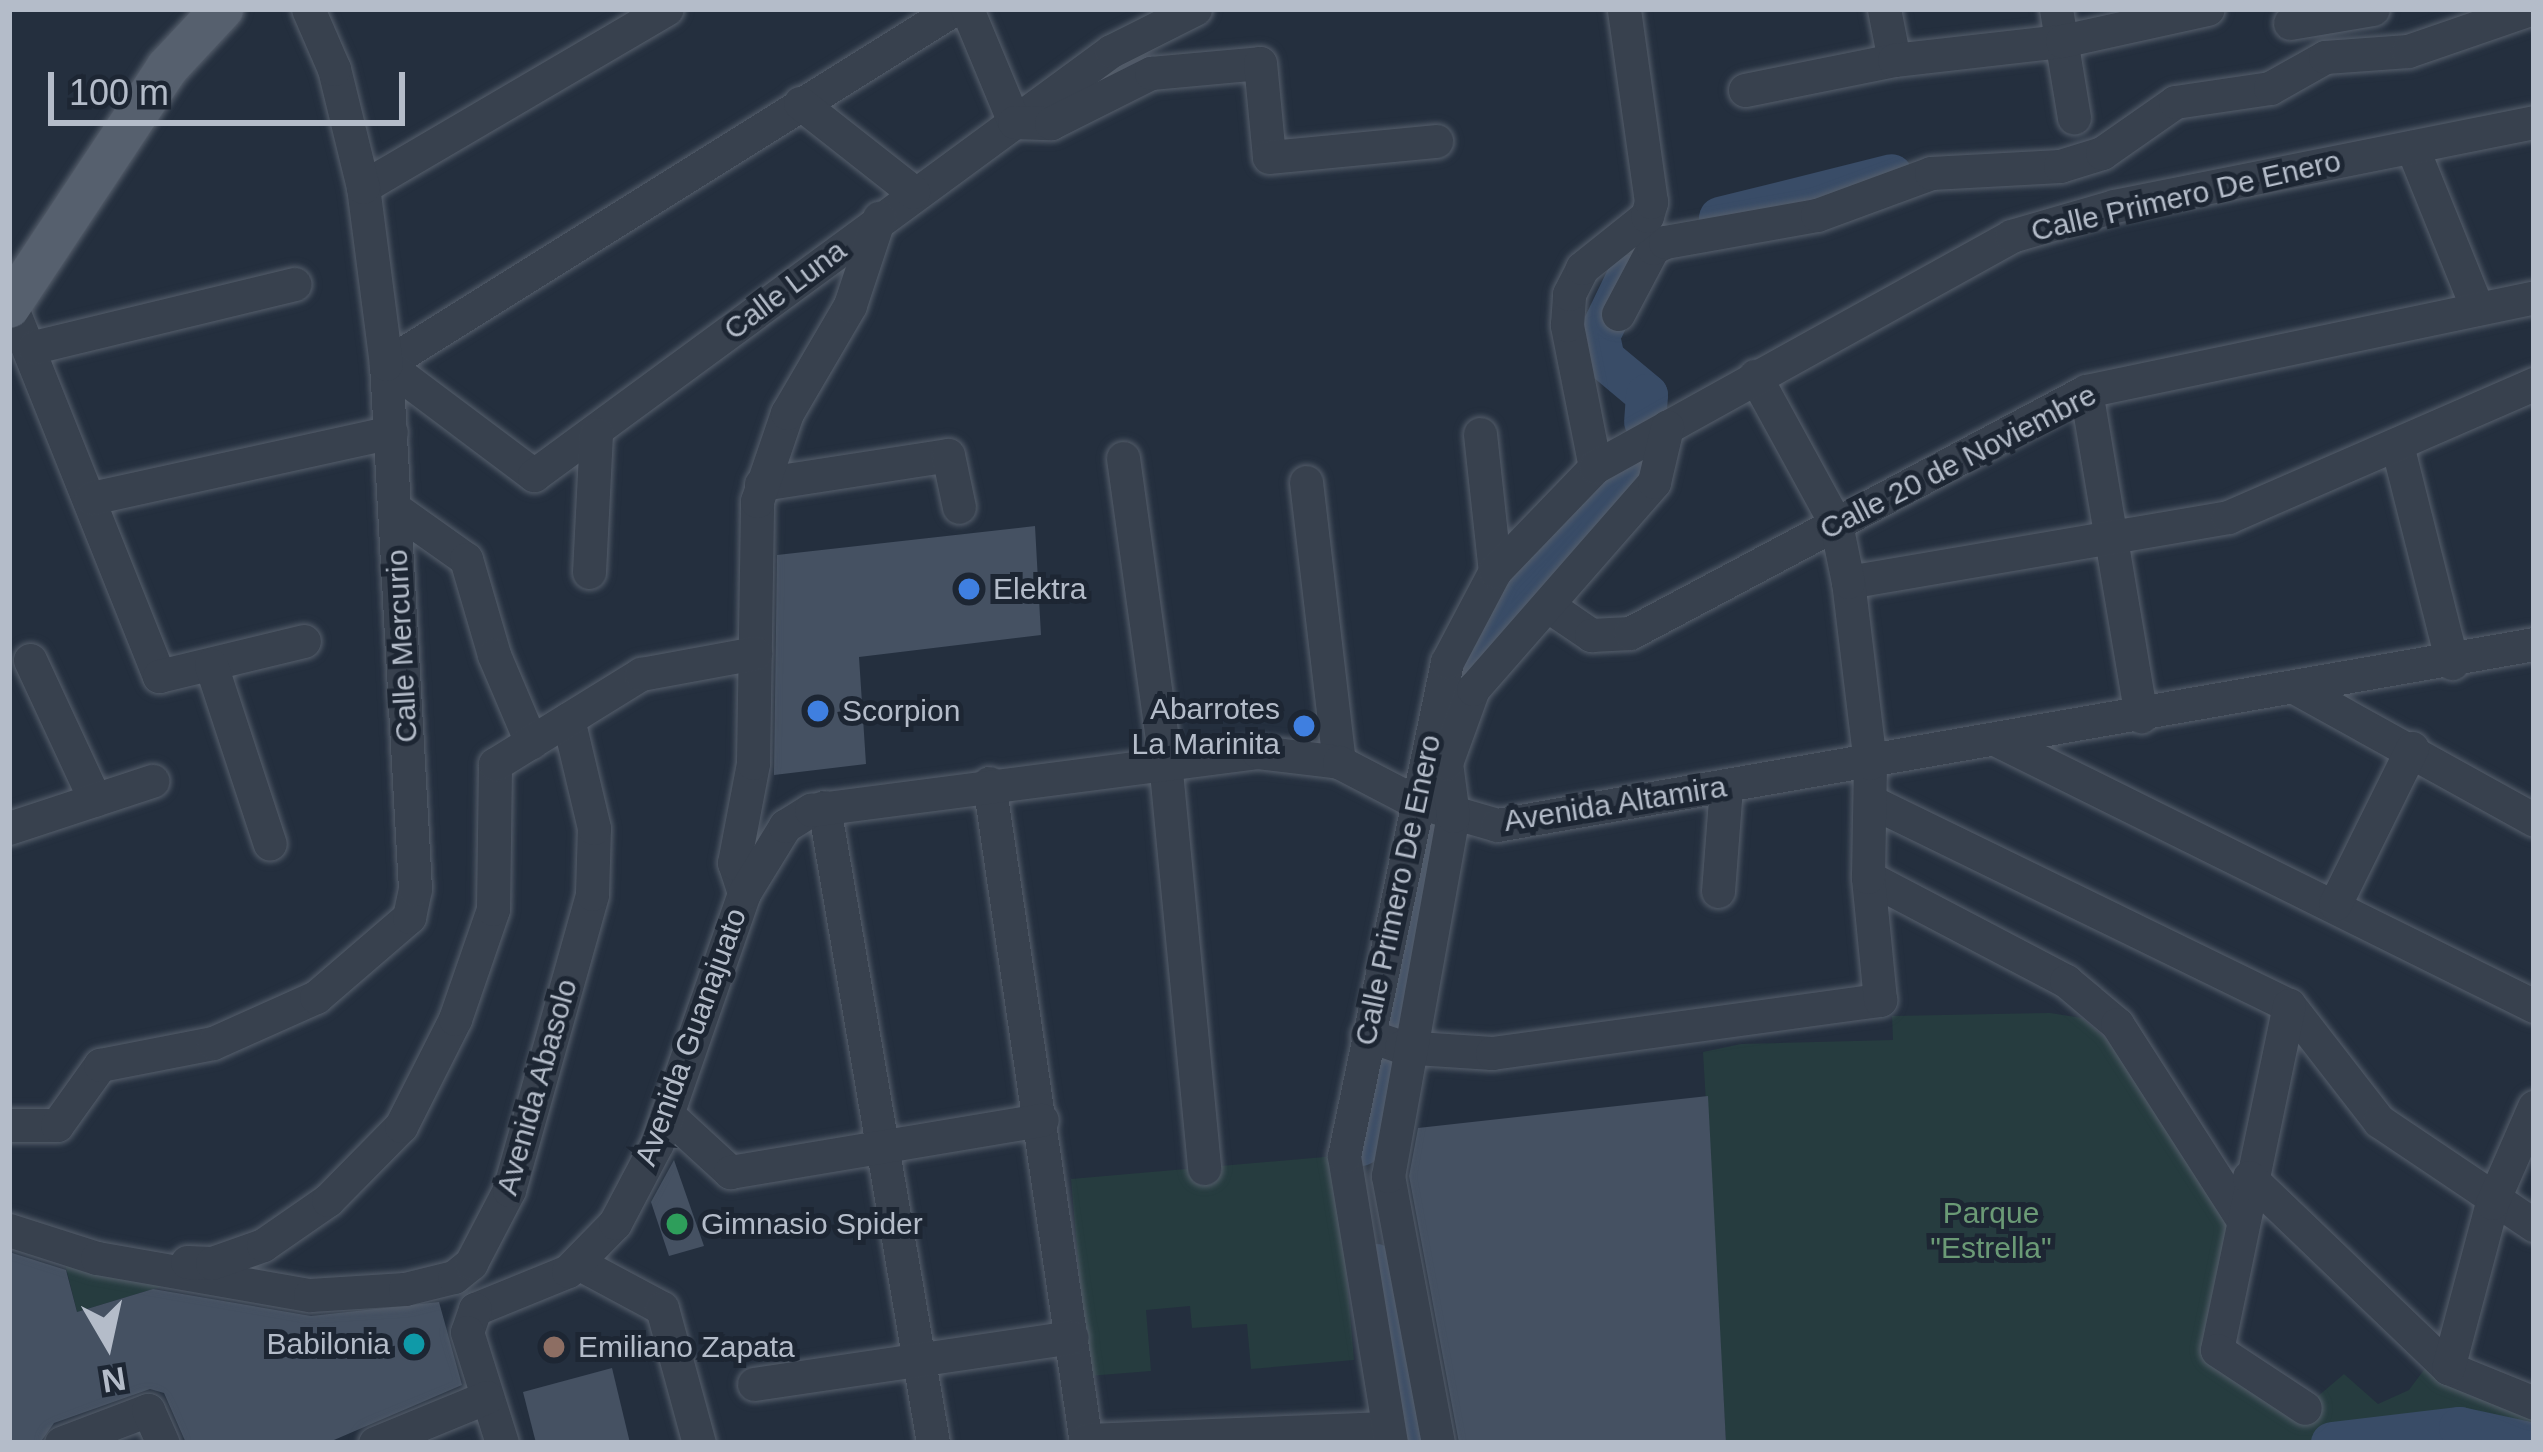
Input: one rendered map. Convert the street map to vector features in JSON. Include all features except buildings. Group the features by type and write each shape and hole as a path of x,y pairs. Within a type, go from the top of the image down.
{"main road":[{"path":"10,304 167,68 222,9"}],"street":[{"name":"Calle Mercurio","path":"9,1125 57,1125 100,1065 213,1043 295,1008 410,917 415,889 386,364 363,188 334,69 308,9"},
{"path":"363,188 667,9"},
{"path":"386,364 954,9"},
{"path":"967,9 1014,122 1051,123 1150,74 1260,63 1269,157 1436,141"},
{"name":"Calle Luna","path":"386,364 534,475 596,434 913,192 1111,51 1195,9"},
{"path":"1595,467 1567,326 1569,294 1582,268 1647,216 1624,9"},
{"path":"1883,9 1894,60"},
{"path":"1745,90 2059,25 2207,9"},
{"path":"1618,314 1653,248 1665,242 1817,215 1931,173 2060,166 2088,133 2175,102 2270,88 2290,38 2373,9"},
{"path":"2290,38 2325,57 2408,51 2532,12"},
{"path":"2059,25 2088,133"},
{"path":"800,103 913,192"},
{"name":"Calle Primero De Enero","path":"1388,1042 1414,801 1448,662 1495,571 1595,467 2011,236 2114,206 2534,122"},
{"path":"2412,147 2476,308"},
{"path":"744,893 734,863 751,789 761,484 787,412 850,305 879,218"},
{"path":"34,347 294,284"},
{"name":"Calle 20 de Noviembre","path":"1550,607 1610,639 2086,391 2534,297"},
{"path":"10,304 34,347 159,676 304,641"},
{"path":"1438,1443 1388,1176 1388,1042 1492,1053 1880,1000 1868,877 1870,763 1848,582 1836,524 1755,376"},
{"path":"1848,582 2228,517 2534,384"},
{"path":"2086,391 2140,716"},
{"name":"Calle Primero De Enero","path":"1389,1436 1344,1156 1388,1042 1453,816 1446,763 1473,689 1550,607 1654,482 1667,428"},
{"path":"91,498 391,432"},
{"path":"589,572 596,434"},
{"path":"1480,434 1495,571"},
{"path":"2397,445 2452,663"},
{"path":"761,484 948,455 959,507"},
{"path":"1124,458 1165,761 1204,1168"},
{"path":"1306,482 1339,762"},
{"path":"394,508 466,559 494,655 531,742"},
{"name":"Avenida Altamira","path":"744,893 785,826 824,807 989,783 1258,752 1339,762 1414,801 1497,825 2452,663 2534,644"},
{"path":"97,1258 212,1263 263,1245 328,1200 401,1126 455,1018 493,909 499,842 489,772 641,674 754,653"},
{"path":"30,660 94,800"},
{"path":"211,665 271,844"},
{"path":"2298,688 2531,816"},
{"name":"Avenida Abasolo","path":"454,1277 481,1248 509,1190 592,894 594,828 568,719"},
{"path":"1996,740 2534,1006"},
{"path":"2335,904 2412,748"},
{"path":"9,828 152,781"},
{"path":"989,783 1086,1442 1389,1436"},
{"path":"1718,891 1726,788"},
{"path":"1872,802 2289,1005 2379,1121 2492,1203 2534,1226"},
{"path":"824,807 933,1443"},
{"path":"1868,877 2066,980 2116,1024 2242,1220"},
{"name":"Avenida Guanajuato","path":"475,1309 578,1263 615,1223 668,1114 744,893"},
{"path":"2289,1005 2249,1177 2217,1350 2305,1408"},
{"path":"2448,1368 2492,1203 2534,1107"},
{"path":"668,1114 730,1172 884,1142 1042,1120"},
{"path":"2249,1177 2448,1368 2534,1403"},
{"path":"9,1229 97,1258 310,1295 454,1277 475,1309 467,1332 502,1443"},
{"path":"578,1263 662,1308 699,1443"},
{"path":"754,1384 1072,1337"},
{"path":"375,1443 488,1397"},
{"path":"61,1443 148,1410 163,1443"}],"green space":[{"name":"Parque \"Estrella\"","path":"2050,1013 2082,1018 2111,1043 2242,1219 2218,1350 2304,1408 2344,1374 2378,1404 2409,1390 2435,1355 2534,1403 2534,1443 1726,1443 1703,1052 1741,1044 1893,1040 1892,1016"},
{"path":"1336,1156 1354,1360 1251,1369 1247,1324 1192,1328 1190,1306 1146,1310 1151,1371 1088,1376 1071,1179"},
{"path":"64,1260 167,1285 77,1312"}],"waterway":[{"path":"1720,218 1892,175"},
{"path":"1628,276 1599,336 1604,359 1647,395 1645,422"},
{"path":"1361,1145 1432,831 1450,704 1528,573 1627,459"},
{"path":"1376,1265 1413,1443"},
{"path":"2332,1443 2460,1428 2529,1443"}],"place":[{"name":"Elektra","path":"969,589"},
{"name":"Scorpion","path":"818,711"},
{"name":"Abarrotes La Marinita","path":"1304,726"},
{"name":"Gimnasio Spider","path":"677,1224"},
{"name":"Babilonia","path":"414,1344"},
{"name":"Emiliano Zapata","path":"554,1347"}]}
